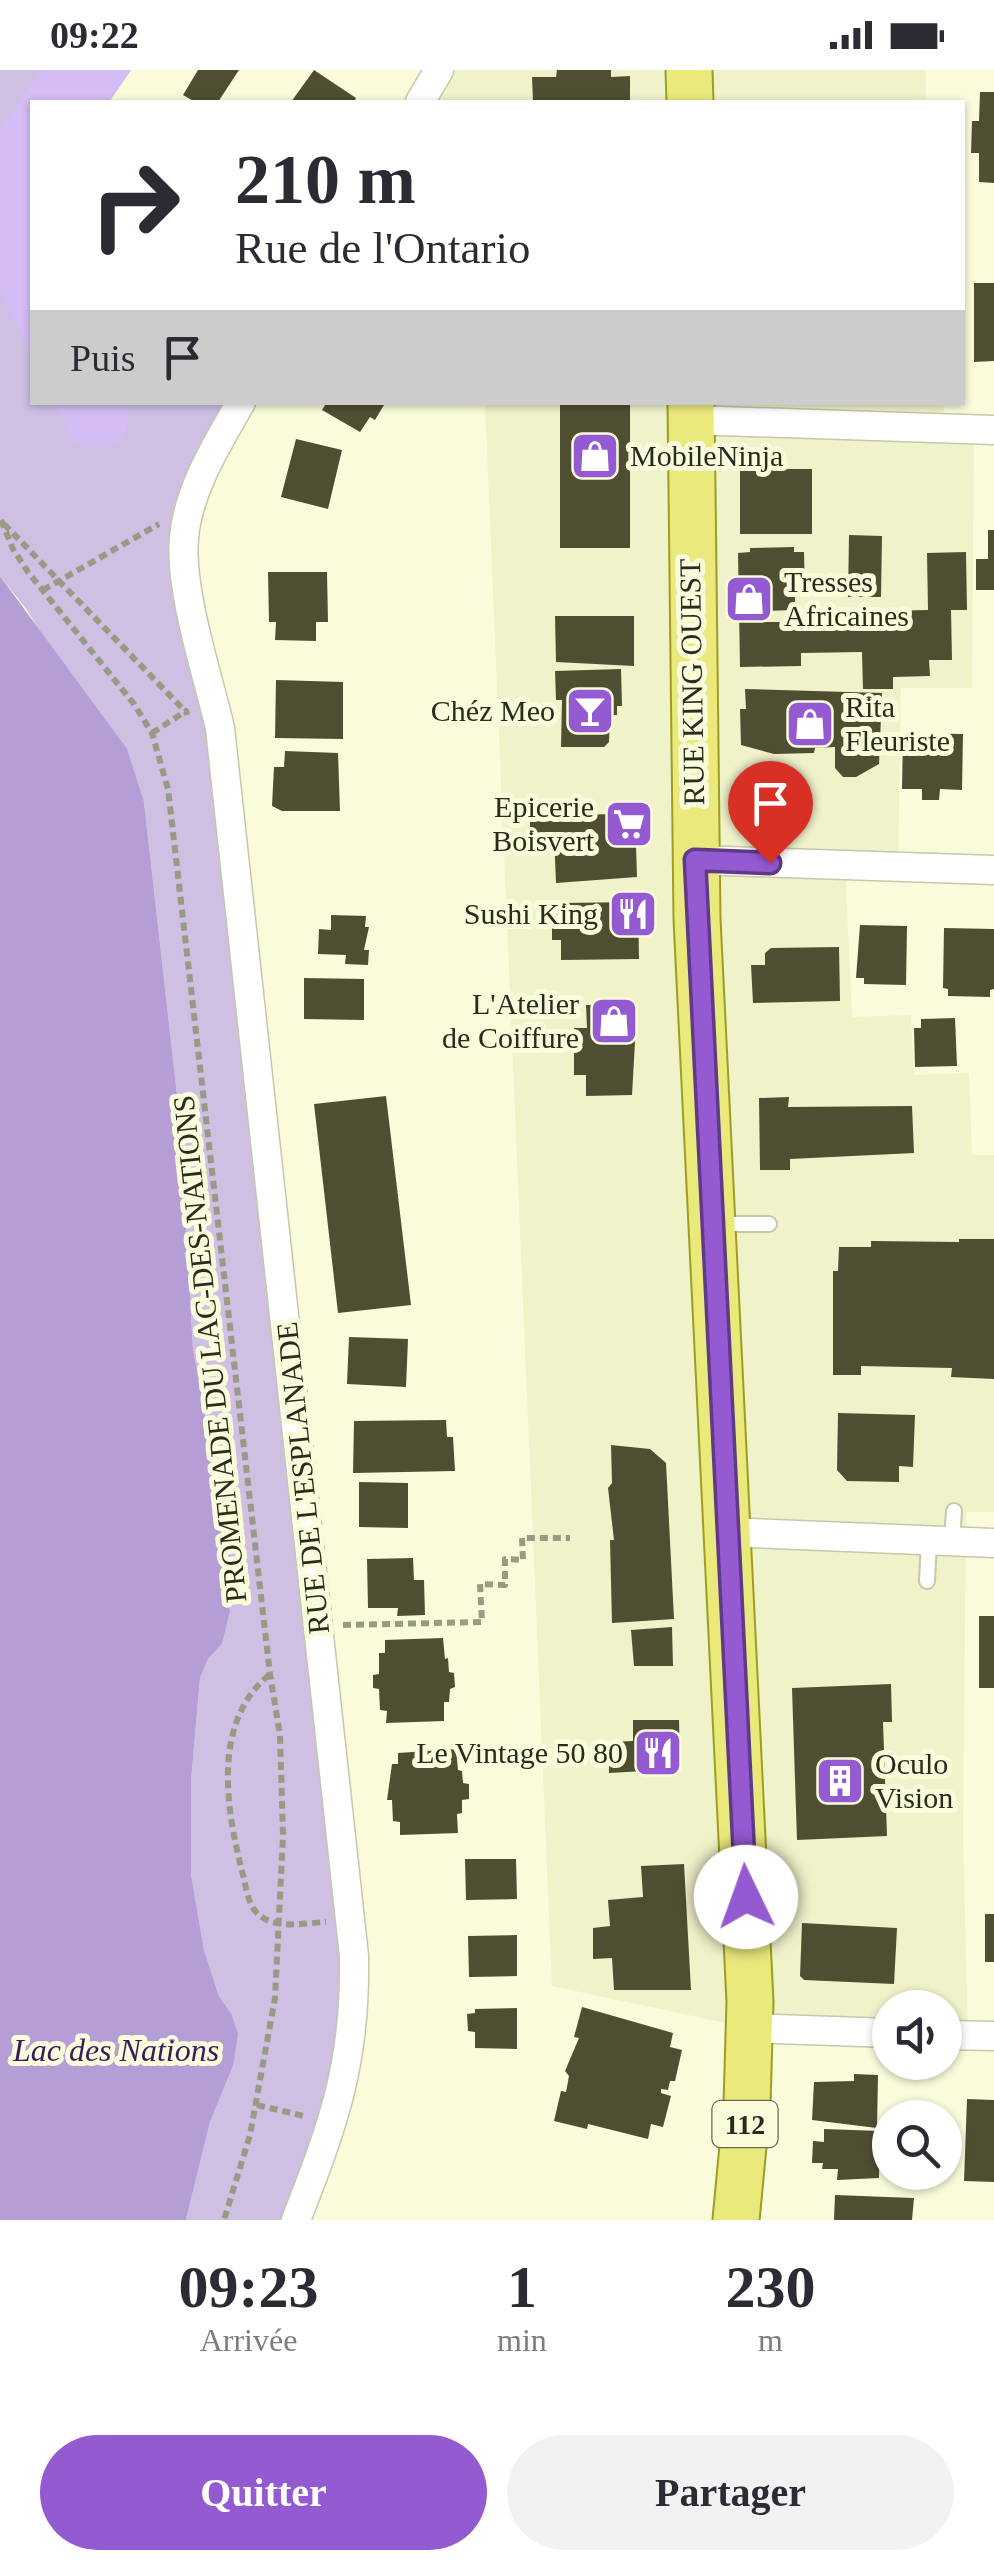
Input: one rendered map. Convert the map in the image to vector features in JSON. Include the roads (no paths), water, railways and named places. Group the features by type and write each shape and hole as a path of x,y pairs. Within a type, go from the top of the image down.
{"main road":[{"path":"690,70 690,100"},
{"name":"RUE KING OUEST","path":"691,411 695,860 748,1931 749,2028 736,2220"}],"street":[{"path":"421,100 439,70"},
{"name":"RUE DE L'ESPLANADE","path":"239,405 208,460 184,538 188,589 220,728 352,1921 355,2001 334,2123 296,2220"},
{"path":"691,411 994,430"},
{"path":"695,860 994,870"},
{"path":"726,1532 994,1543"},
{"path":"749,2028 872,2032"},
{"path":"962,2035 994,2036"}],"lane":[{"path":"712,1224 768,1224"},
{"path":"927,1581 954,1511"}],"water":[{"name":"Lac des Nations","path":"0,576 127,749 144,802 180,1121 193,1349 216,1473 230,1612 222,1644 208,1659 200,1678 191,1781 191,1874 204,1950 219,1996 231,2013 238,2034 233,2066 210,2122 186,2220 0,2220"}],"place":[{"name":"MobileNinja","path":"595,456"},
{"name":"Tresses Africaines","path":"749,599"},
{"name":"Chéz Meo","path":"590,711"},
{"name":"Rita Fleuriste","path":"810,724"},
{"name":"Epicerie Boisvert","path":"629,824"},
{"name":"Sushi King","path":"633,914"},
{"name":"L'Atelier de Coiffure","path":"614,1021"},
{"name":"Le Vintage 50 80","path":"658,1753"},
{"name":"Oculo Vision","path":"840,1781"}]}
